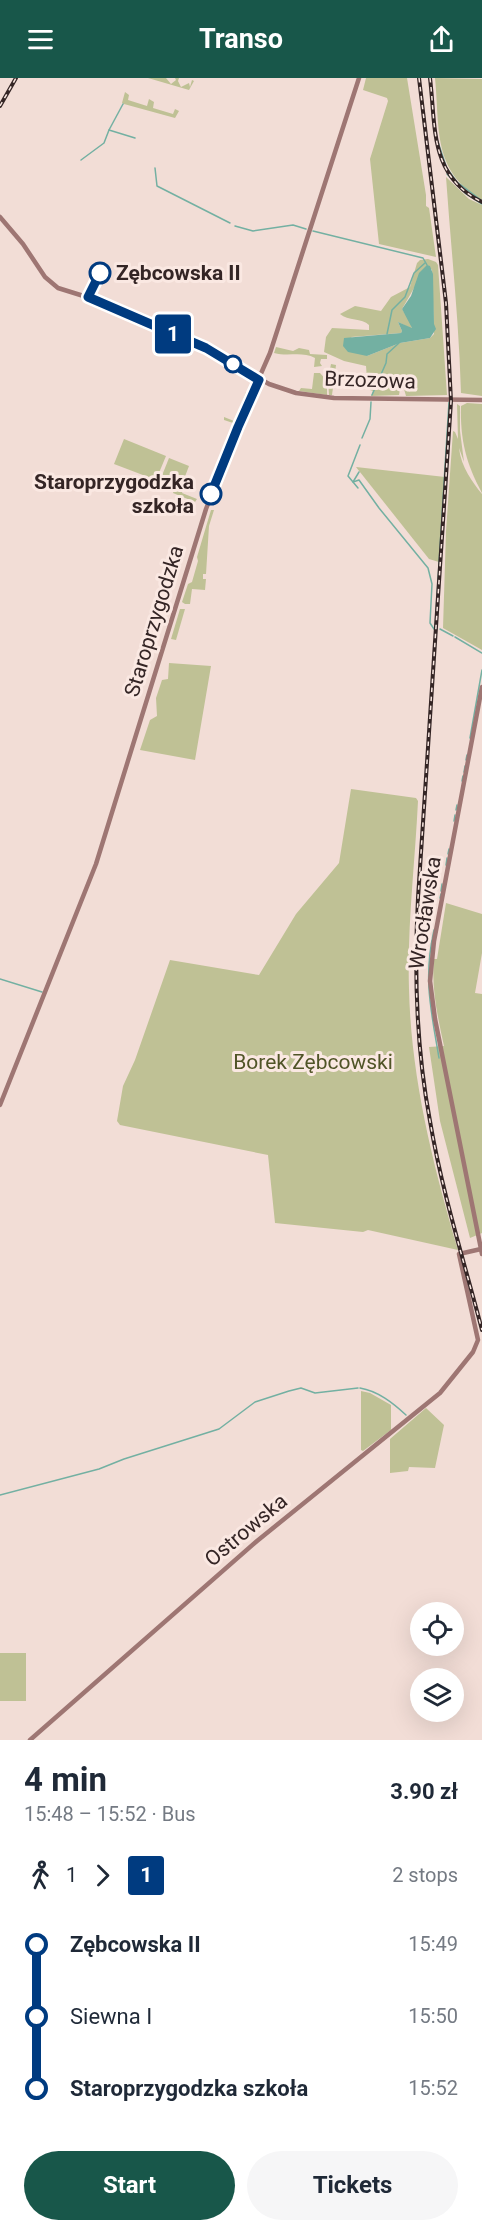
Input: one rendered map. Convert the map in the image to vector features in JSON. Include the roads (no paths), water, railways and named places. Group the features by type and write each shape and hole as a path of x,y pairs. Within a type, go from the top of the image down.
{"street":[{"name":"Staroprzygodzka","path":"0,1106 96,864 206,509 275,337 359,78"},
{"name":"Brzozowa","path":"0,217 53,285 63,291 106,303 206,348 259,380 289,392 328,397 482,400"},
{"name":"Wrocławska","path":"482,687 432,952 430,981 435,1019 482,1251"},
{"name":"Ostrowska","path":"30,1740 257,1541 440,1393 478,1343 478,1331 459,1254 482,1251"}],"water":[{"path":"427,265 430,266 433,274 436,329 430,338 400,343 367,356 348,352 343,346 344,338 401,333 398,322 412,328 402,309 411,296 419,273"}],"waterway":[{"path":"109,130 123,104"},
{"path":"81,160 104,143 109,130 135,138"},
{"path":"437,139 446,166"},
{"path":"446,167 457,182 482,201"},
{"path":"155,168 157,186 230,223"},
{"path":"447,174 465,193 482,204"},
{"path":"235,226 253,231 293,225 306,229"},
{"path":"313,231 423,258 427,265"},
{"path":"387,334 392,310 405,297 414,273 425,263"},
{"path":"372,395 386,363 387,354 399,343"},
{"path":"362,438 370,419 371,402"},
{"path":"435,629 449,402"},
{"path":"360,445 348,476 353,482 359,480 428,568 432,584 430,623 434,629"},
{"path":"358,488 353,482 359,472"},
{"path":"440,629 453,636"},
{"path":"455,637 482,653"},
{"path":"470,738 482,670"},
{"path":"466,760 467,755"},
{"path":"464,772 465,766"},
{"path":"462,781 463,776"},
{"path":"456,810 457,805"},
{"path":"454,821 455,815"},
{"path":"448,854 449,849"},
{"path":"446,865 447,858"},
{"path":"441,891 442,884"},
{"path":"440,898 441,894"},
{"path":"434,930 429,979 439,1058"},
{"path":"0,979 42,992"},
{"path":"0,1495 99,1469 219,1429 255,1402 289,1391 301,1388 315,1393 358,1388"},
{"path":"360,1388 379,1395 406,1415"}],"railway":[{"path":"0,106 16,78"},
{"path":"419,78 446,303 451,401 418,898 417,1010 425,1093 435,1148 482,1330"},
{"path":"430,78 435,132 444,164 452,179 482,202"}],"place":[{"name":"Zębcowska II","path":"100,273"},
{"name":"Staroprzygodzka szkoła","path":"211,494"}],"park label":[{"name":"Borek Zębcowski","path":"313,1062"}]}
